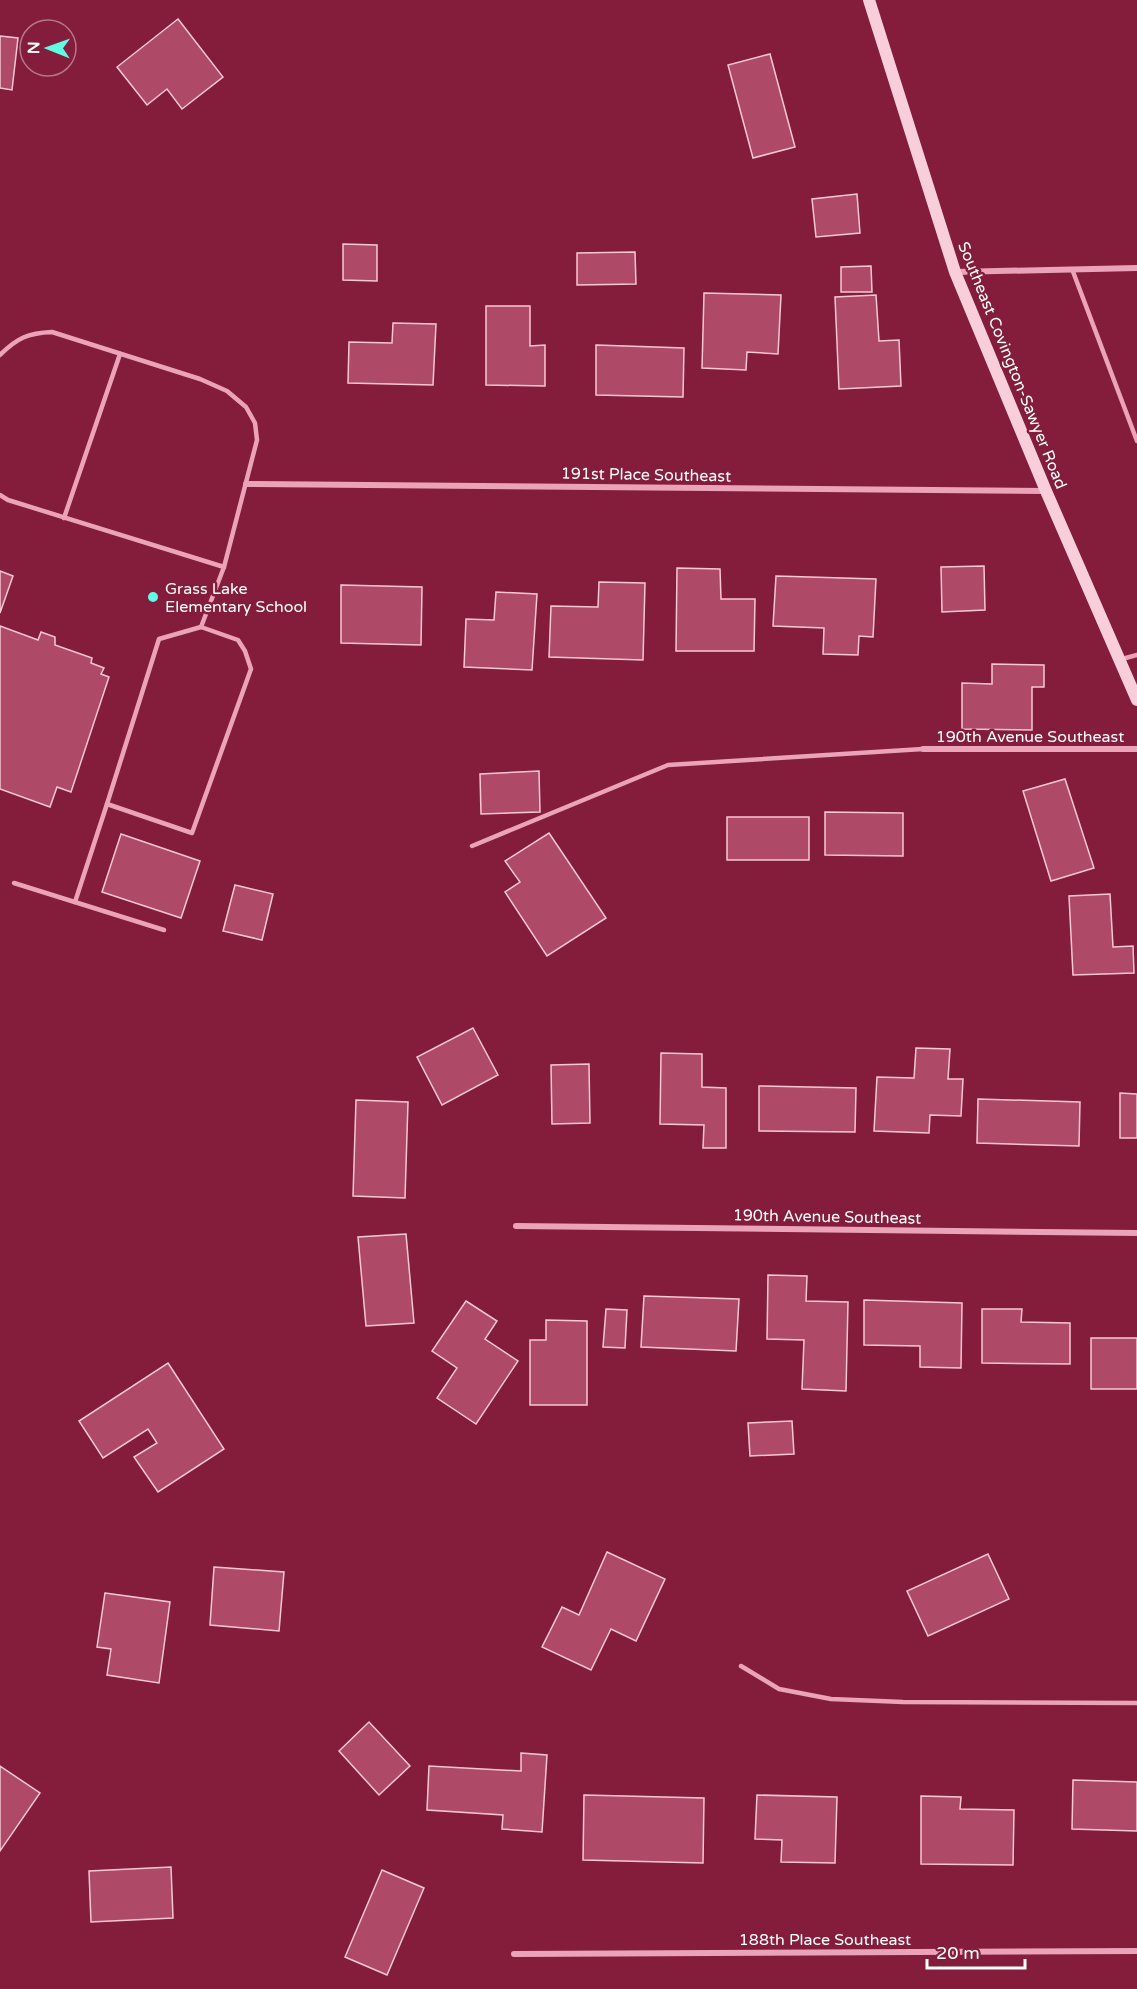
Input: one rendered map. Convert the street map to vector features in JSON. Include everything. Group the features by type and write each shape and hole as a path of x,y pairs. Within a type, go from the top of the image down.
{"street":[{"name":"Southeast Covington-Sawyer Road","path":"869,0 955,272 1046,491 1137,700"},
{"path":"955,272 1137,268"},
{"name":"191st Place Southeast","path":"246,484 1046,491"},
{"name":"190th Avenue Southeast","path":"923,749 1137,749"},
{"name":"190th Avenue Southeast","path":"516,1226 1137,1233"},
{"name":"188th Place Southeast","path":"514,1954 1137,1952"}],"lane":[{"path":"1072,270 1137,441"},
{"path":"0,355 13,342 34,333 52,332 200,379 227,391 246,407 255,423 257,440 224,567 201,627"},
{"path":"64,518 120,354"},
{"path":"0,495 8,500 64,518 224,567"},
{"path":"75,902 159,639 201,627 238,640 245,651 251,669 192,833 107,804"},
{"path":"1119,660 1137,655"},
{"path":"472,846 668,765 923,749"},
{"path":"14,883 164,930"},
{"path":"741,1666 778,1689 831,1699 903,1702 1137,1703"}],"building":[{"path":"178,19 223,77 182,109 167,89 147,105 117,67"},
{"path":"0,36 18,38 12,90 0,88"},
{"path":"770,54 795,147 753,158 728,65"},
{"path":"857,194 860,233 816,237 812,199"},
{"path":"343,244 377,245 377,281 343,280"},
{"path":"635,252 636,284 577,285 577,253"},
{"path":"871,266 872,292 841,292 841,267"},
{"path":"704,293 781,295 778,354 747,352 746,370 702,368"},
{"path":"876,295 879,341 899,340 901,386 839,389 835,297"},
{"path":"486,306 530,306 530,346 545,345 545,386 486,385"},
{"path":"393,323 436,324 433,385 348,383 349,342 392,343"},
{"path":"596,345 684,348 683,397 596,395"},
{"path":"984,566 985,610 942,612 941,567"},
{"path":"677,568 720,569 721,599 755,599 754,651 676,651"},
{"path":"0,571 13,576 0,613"},
{"path":"776,576 876,579 873,637 859,636 858,655 823,654 824,628 773,626"},
{"path":"599,582 645,583 643,660 549,657 551,606 598,607"},
{"path":"341,585 422,587 421,645 341,643"},
{"path":"496,592 537,594 532,670 464,667 466,619 494,620"},
{"path":"0,626 38,640 41,632 55,637 55,645 92,658 91,663 104,668 101,674 109,677 71,792 57,787 50,807 0,789"},
{"path":"992,664 1044,665 1044,687 1032,687 1032,730 962,729 962,683 992,684"},
{"path":"539,771 540,812 481,814 480,774"},
{"path":"1065,779 1094,868 1051,881 1023,791"},
{"path":"825,812 903,813 903,856 825,855"},
{"path":"727,817 809,817 809,860 727,860"},
{"path":"549,833 606,918 547,956 505,892 520,882 505,861"},
{"path":"121,834 200,861 181,918 102,892"},
{"path":"235,885 273,894 262,940 223,931"},
{"path":"1110,894 1113,947 1133,946 1134,973 1073,975 1069,896"},
{"path":"473,1028 498,1075 442,1105 417,1057"},
{"path":"916,1048 950,1049 948,1079 963,1079 961,1116 930,1115 929,1133 874,1131 877,1077 914,1078"},
{"path":"661,1053 702,1054 702,1087 726,1088 726,1148 703,1148 704,1125 660,1124"},
{"path":"589,1064 590,1123 552,1124 551,1065"},
{"path":"759,1086 856,1088 855,1132 759,1131"},
{"path":"1120,1093 1137,1094 1137,1138 1120,1138"},
{"path":"978,1099 1080,1102 1079,1146 977,1143"},
{"path":"356,1100 408,1102 405,1198 353,1196"},
{"path":"406,1234 414,1323 366,1326 358,1237"},
{"path":"768,1275 807,1276 806,1301 848,1302 846,1391 802,1389 804,1340 767,1339"},
{"path":"644,1296 739,1299 736,1351 641,1347"},
{"path":"864,1300 962,1303 961,1368 920,1367 920,1346 864,1345"},
{"path":"466,1301 497,1321 485,1339 518,1361 476,1424 437,1398 457,1368 432,1351"},
{"path":"606,1309 627,1310 625,1348 603,1347"},
{"path":"982,1309 1022,1309 1021,1322 1070,1323 1070,1364 982,1363"},
{"path":"546,1320 587,1321 587,1405 530,1405 530,1340 546,1340"},
{"path":"1091,1338 1137,1338 1137,1389 1091,1389"},
{"path":"168,1363 224,1449 158,1492 134,1457 157,1443 148,1429 103,1458 79,1421"},
{"path":"792,1421 794,1454 750,1456 748,1423"},
{"path":"607,1552 665,1579 636,1641 611,1629 591,1670 542,1647 562,1607 579,1615"},
{"path":"988,1554 1009,1599 928,1636 907,1591"},
{"path":"214,1567 284,1572 279,1631 210,1625"},
{"path":"105,1593 170,1602 159,1683 107,1675 111,1649 97,1647"},
{"path":"369,1722 410,1766 379,1795 339,1751"},
{"path":"521,1753 547,1755 542,1832 502,1829 503,1815 427,1810 429,1766 521,1771"},
{"path":"0,1766 40,1793 0,1851"},
{"path":"1073,1780 1137,1782 1137,1831 1072,1829"},
{"path":"584,1795 704,1798 703,1863 583,1860"},
{"path":"757,1795 837,1797 835,1863 781,1862 782,1840 755,1839"},
{"path":"921,1796 961,1797 960,1809 1014,1810 1013,1865 921,1864"},
{"path":"171,1867 173,1918 91,1922 89,1871"},
{"path":"382,1870 424,1888 387,1975 345,1957"}],"place":[{"name":"Grass Lake Elementary School","path":"153,597"}]}
